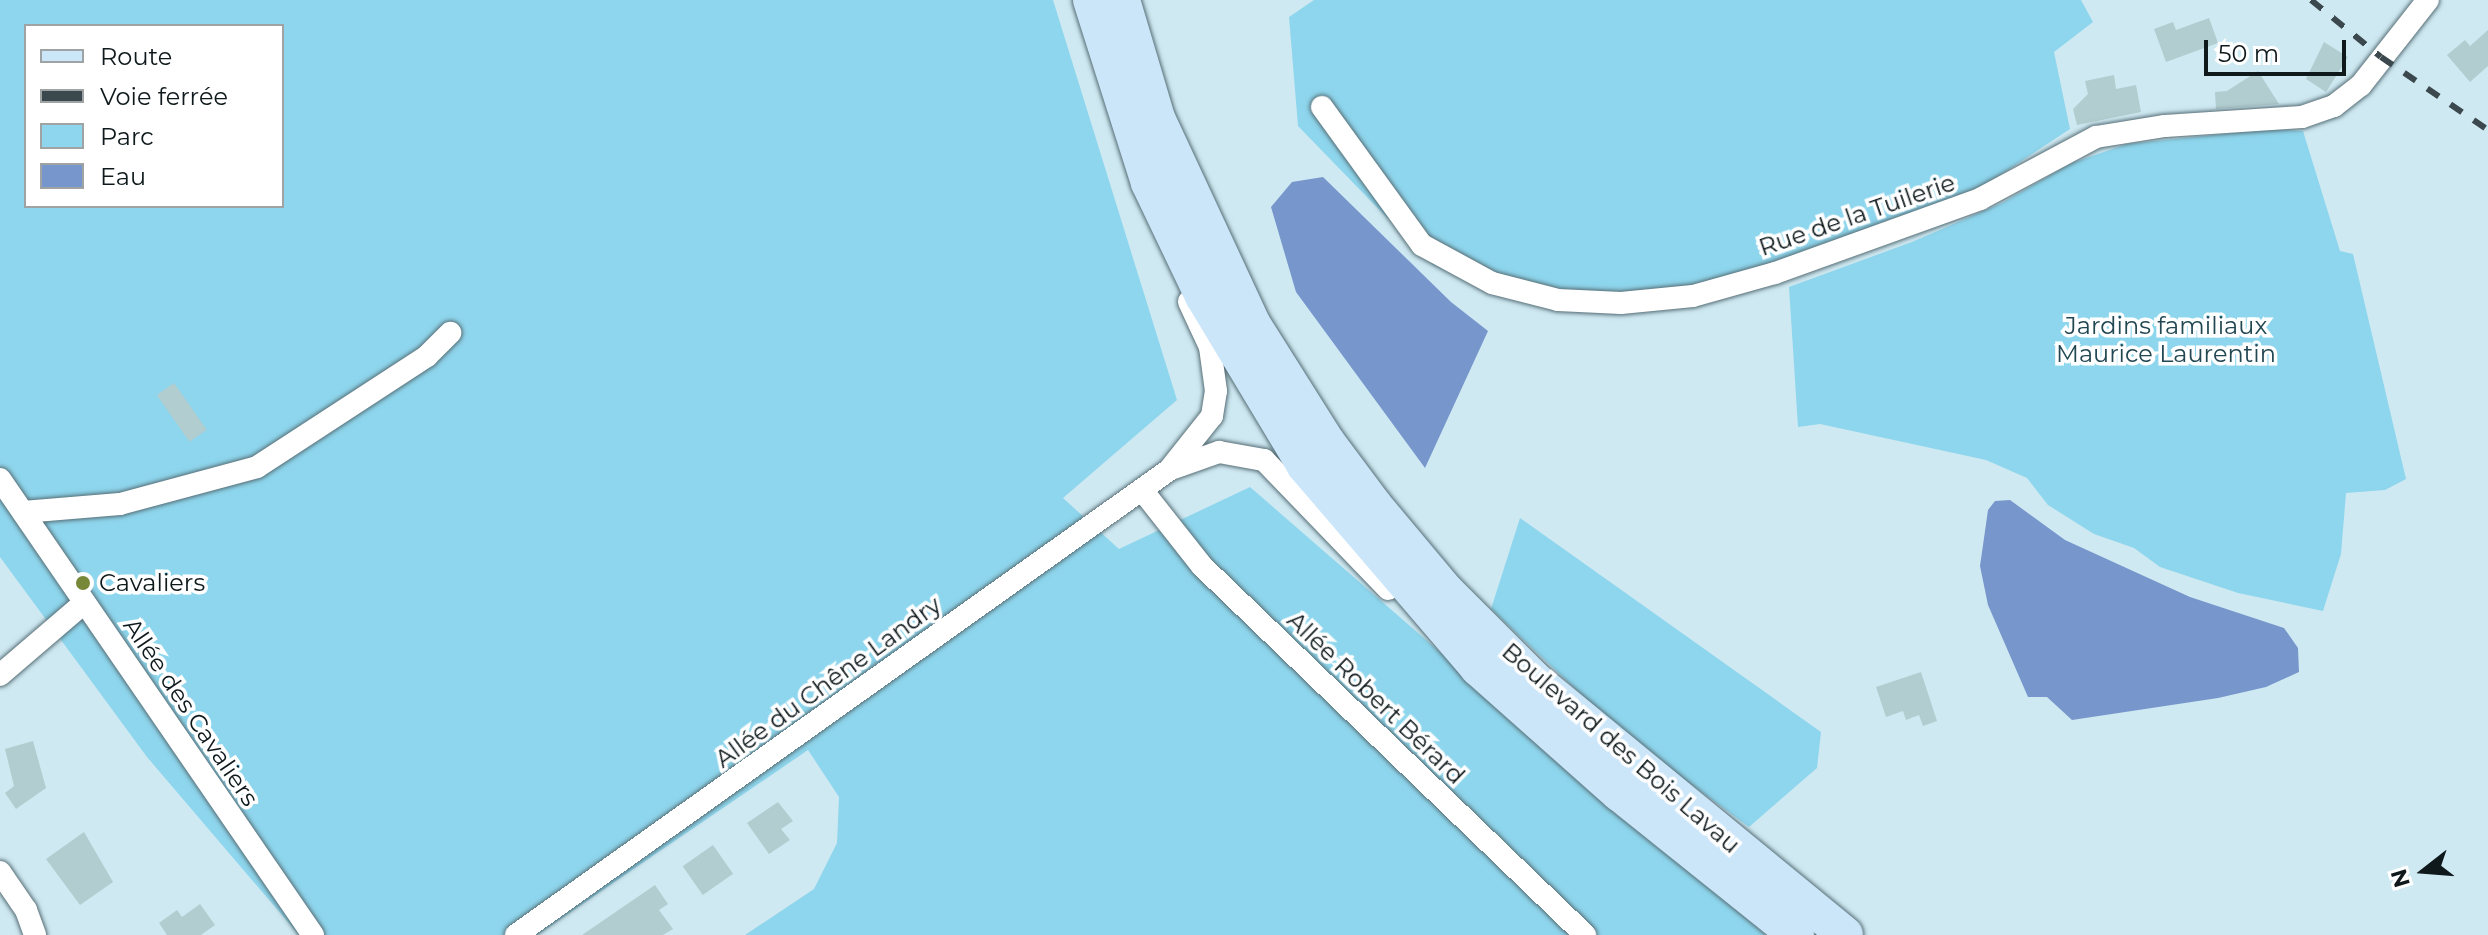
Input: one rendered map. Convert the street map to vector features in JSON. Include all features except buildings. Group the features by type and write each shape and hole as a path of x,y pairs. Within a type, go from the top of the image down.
{"main road":[{"name":"Boulevard des Bois Lavau","path":"1091,0 1149,183 1203,296 1305,466 1478,668 1619,793 1796,935"},
{"name":"Boulevard des Bois Lavau","path":"1122,0 1157,118 1246,310 1327,442 1374,505 1446,591 1535,680 1845,935"}],"street":[{"name":"Rue de la Tuilerie","path":"1322,107 1422,245 1492,283 1558,300 1621,303 1693,296 1775,273 1980,199 2096,137 2165,126 2302,117 2334,106 2361,85 2428,0"},
{"name":"Allée du Chêne Landry","path":"516,935 1169,470 1212,416 1216,391 1210,347 1158,234 1149,183"},
{"path":"23,512 120,504 257,467 427,356 450,333"},
{"name":"Allée du Chêne Landry","path":"1169,470 1219,452 1264,460 1435,638 1478,668"},
{"name":"Allée des Cavaliers","path":"0,479 313,935"},
{"name":"Allée Robert Bérard","path":"1142,490 1202,566 1585,935"},
{"path":"0,675 84,603"},
{"path":"0,872 26,910 35,935"}],"green space":[{"path":"0,0 1053,0 1177,400 1063,498 1119,549 1250,487 1766,935 745,935 814,889 837,843 839,797 808,750 537,935 299,935 147,757 0,557"},
{"path":"1314,0 2081,0 2093,22 2054,52 2070,129 1974,192 1773,264 1634,304 1501,296 1433,265 1298,126 1289,17"},
{"name":"Jardins familiaux Maurice Laurentin","path":"2272,129 2303,131 2340,251 2353,254 2406,479 2385,490 2346,493 2341,554 2323,611 2238,593 2160,567 2134,548 2094,534 2048,505 2027,478 1986,460 1820,424 1798,427 1789,287 1912,242 2002,203 2072,163 2127,144"},
{"path":"1520,518 1821,732 1817,768 1749,827 1624,735 1491,609"}],"water":[{"path":"1323,177 1451,302 1488,331 1425,468 1296,292 1271,207 1292,182"},
{"path":"2010,500 2065,540 2190,597 2284,628 2298,648 2299,672 2266,687 2218,698 2072,720 2047,697 2028,697 1988,605 1980,566 1988,510 1995,501"}],"railway":[{"path":"2311,0 2381,57 2488,130"}],"place":[{"name":"Cavaliers","path":"83,583"}]}
